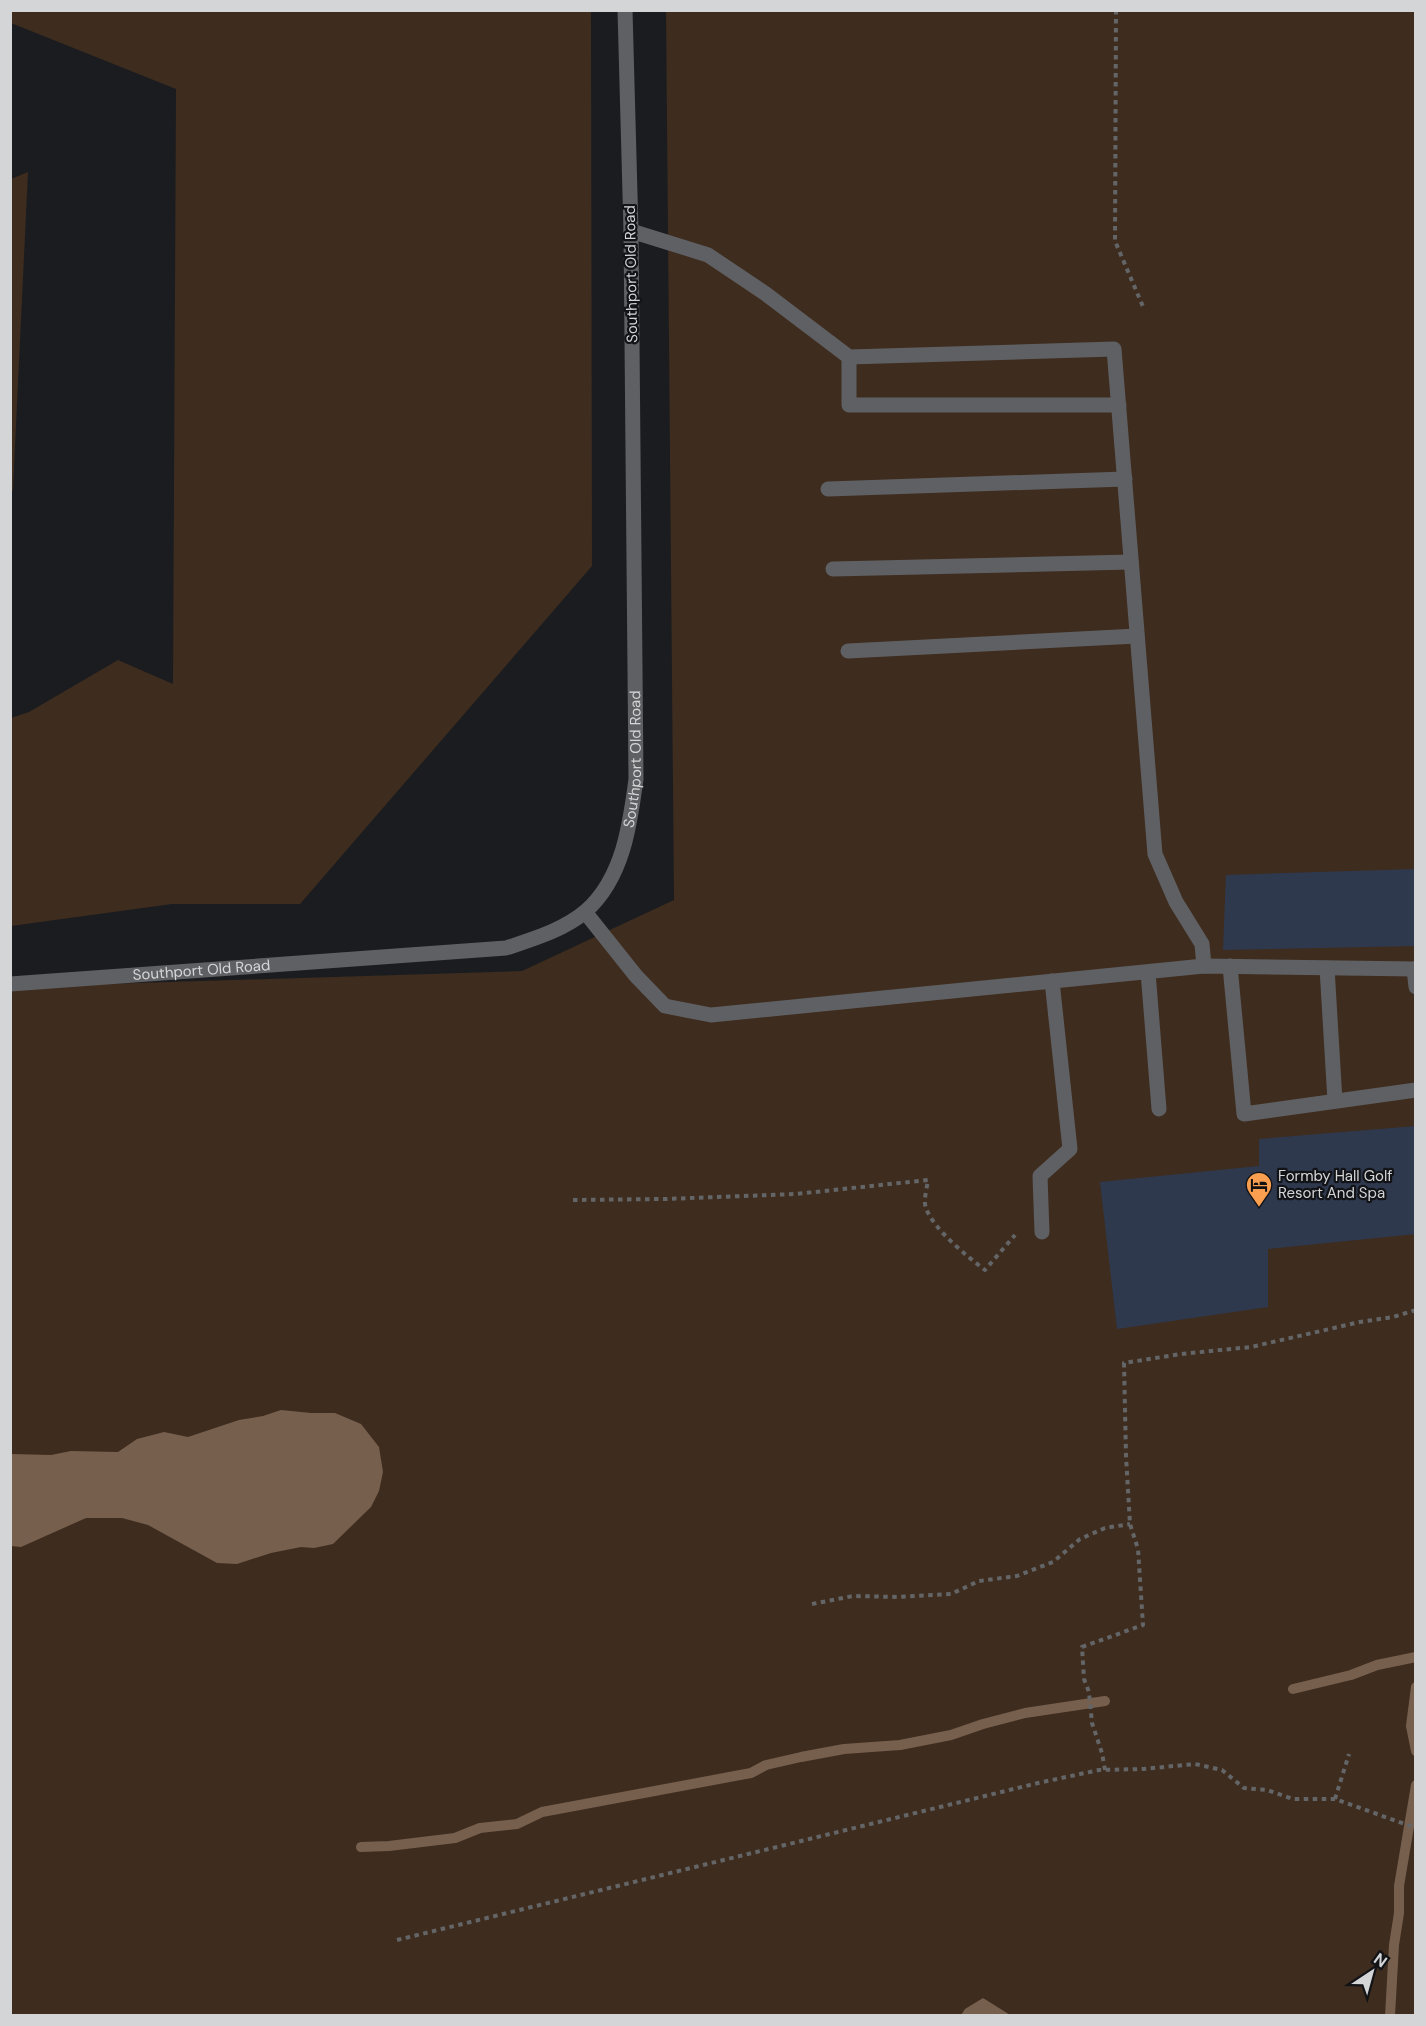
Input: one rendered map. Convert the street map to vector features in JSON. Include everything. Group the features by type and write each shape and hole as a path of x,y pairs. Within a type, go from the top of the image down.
{"street":[{"name":"Southport Old Road","path":"10,984 506,948 553,931 585,912 601,894 626,843 636,779 631,231 626,10"},
{"path":"631,231 708,255 766,294 849,357 1114,349 1155,854 1176,902 1202,944 1204,966"},
{"path":"849,357 849,405 1119,405"},
{"path":"828,489 1125,479"},
{"path":"833,569 1131,562"},
{"path":"848,651 1137,636"},
{"path":"585,912 636,976 664,1006 711,1016 1204,966 1415,969 1416,987"},
{"path":"1230,966 1244,1114 1416,1089"},
{"path":"1327,968 1335,1101"},
{"path":"1148,972 1159,1109"},
{"path":"1042,1232 1040,1176 1071,1149 1052,981"}],"path":[{"path":"1116,10 1115,241 1144,309"},
{"path":"573,1200 796,1194 928,1180 925,1207 940,1229 971,1260 985,1270 1015,1235"},
{"path":"1105,1770 1091,1717 1089,1692 1084,1679 1082,1647 1143,1624 1138,1549 1130,1524 1124,1363 1181,1354 1251,1347 1416,1310"},
{"path":"812,1604 853,1596 898,1597 951,1594 979,1581 1017,1576 1053,1562 1080,1539 1105,1528 1130,1524"},
{"path":"1335,1799 1349,1754"},
{"path":"396,1940 1038,1783 1105,1770 1195,1764 1222,1770 1244,1788 1268,1790 1293,1799 1335,1799 1416,1828"}],"shaded area":[{"path":"10,11 591,11 592,566 300,904 172,904 11,926 11,718 29,712 118,660 173,684 176,89 11,23"},
{"path":"666,11 1415,11 1415,2015 11,2015 10,987 522,971 674,900"},
{"path":"28,172 13,489 11,495 11,179"},
{"path":"281,1410 335,1413 361,1424 379,1447 383,1472 379,1491 371,1507 333,1544 271,1553 237,1564 217,1563 148,1525 122,1518 86,1518 21,1547 11,1546 11,1454 51,1455 71,1451 118,1452 137,1439 164,1432 188,1437 239,1420"},
{"path":"983,1998 1010,2015 961,2015 965,2009"}],"building":[{"path":"1416,869 1416,946 1223,950 1226,875"},
{"name":"Formby Hall Golf Resort And Spa","path":"1416,1126 1416,1234 1268,1249 1268,1307 1117,1329 1100,1182 1259,1166 1259,1139"}],"waterway":[{"path":"1293,1689 1351,1675 1377,1665 1416,1657"},
{"path":"1416,1687 1411,1726 1416,1751"},
{"path":"361,1847 455,1838 480,1828 517,1824 542,1812 751,1773 766,1765 801,1757 844,1749 900,1745 951,1735 1025,1713 1105,1701"},
{"path":"1390,2016 1394,1945 1399,1913 1399,1886 1416,1785"}],"place":[{"name":"Formby Hall Golf Resort And Spa","path":"1259,1208"}]}
